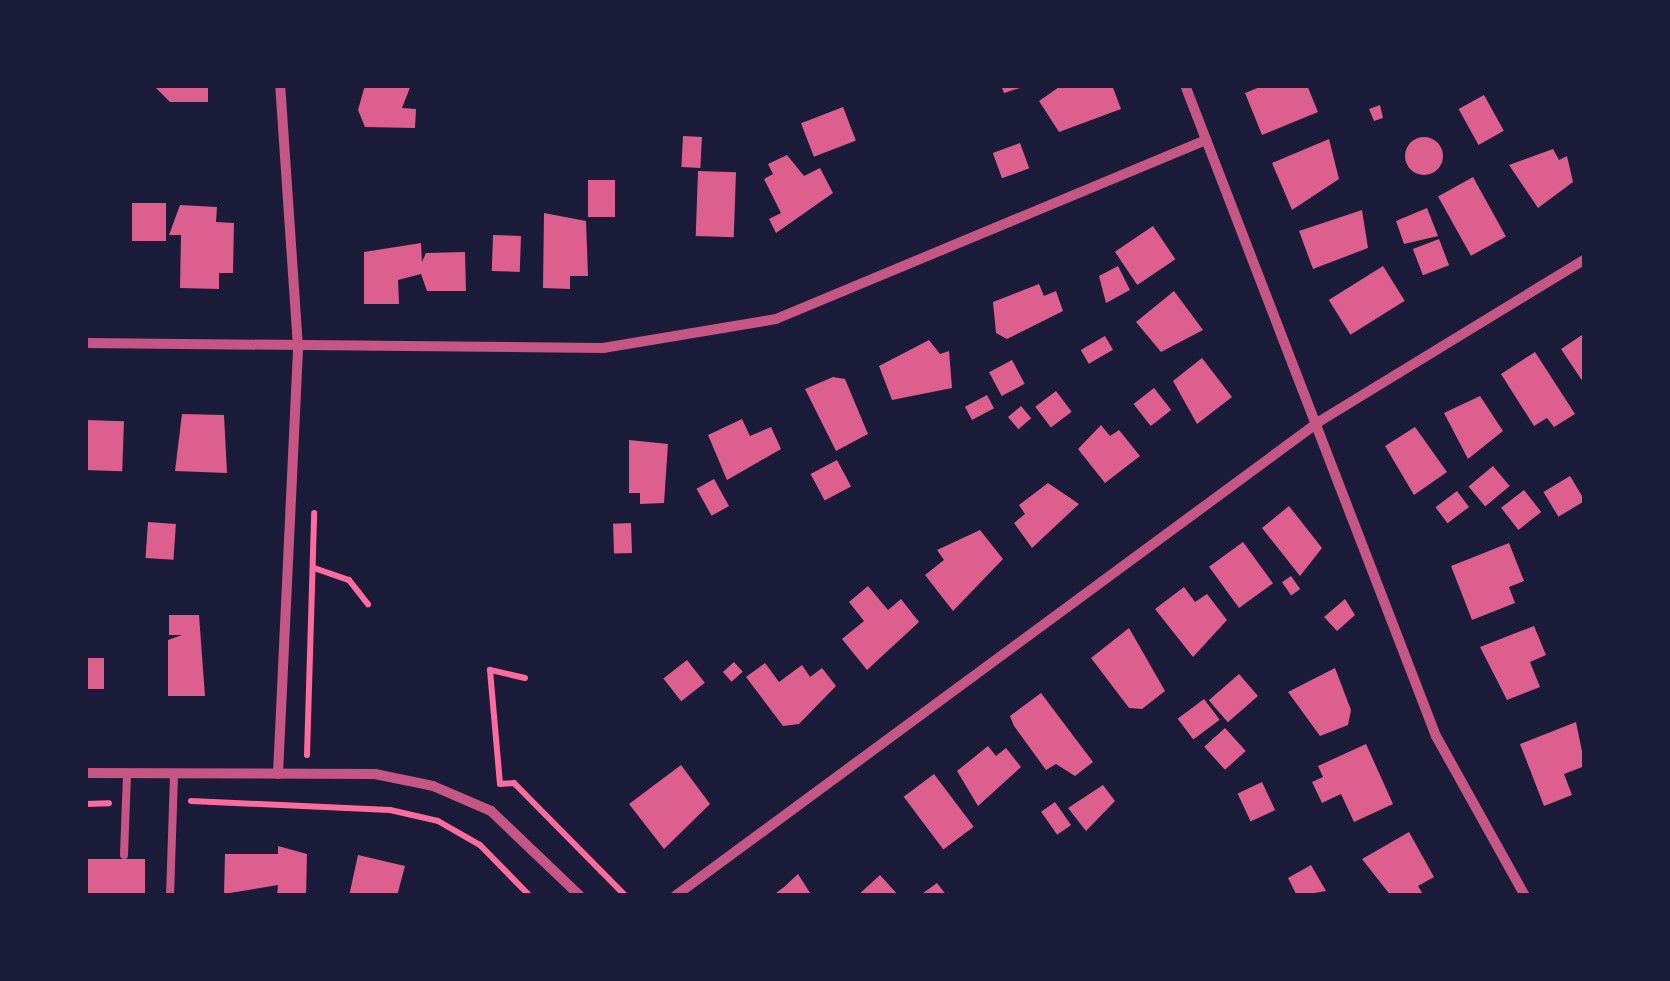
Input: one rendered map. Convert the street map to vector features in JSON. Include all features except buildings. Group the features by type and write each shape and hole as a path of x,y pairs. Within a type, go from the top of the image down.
{"street":[{"path":"278,774 298,347 280,85"},
{"path":"1185,85 1320,421 1436,736 1525,896"},
{"path":"85,344 603,348 776,320 1206,140"},
{"path":"675,896 1320,421 1585,259"},
{"path":"85,774 302,773 394,778 490,811 580,896"}],"lane":[{"path":"124,855 127,774"},
{"path":"170,896 174,774"}],"path":[{"path":"302,773 312,738 314,492"},
{"path":"314,568 349,580 368,604"},
{"path":"525,678 490,670 500,784 514,783 626,896"},
{"path":"174,800 390,810 438,821 480,845 530,896"},
{"path":"85,804 126,803"}]}
